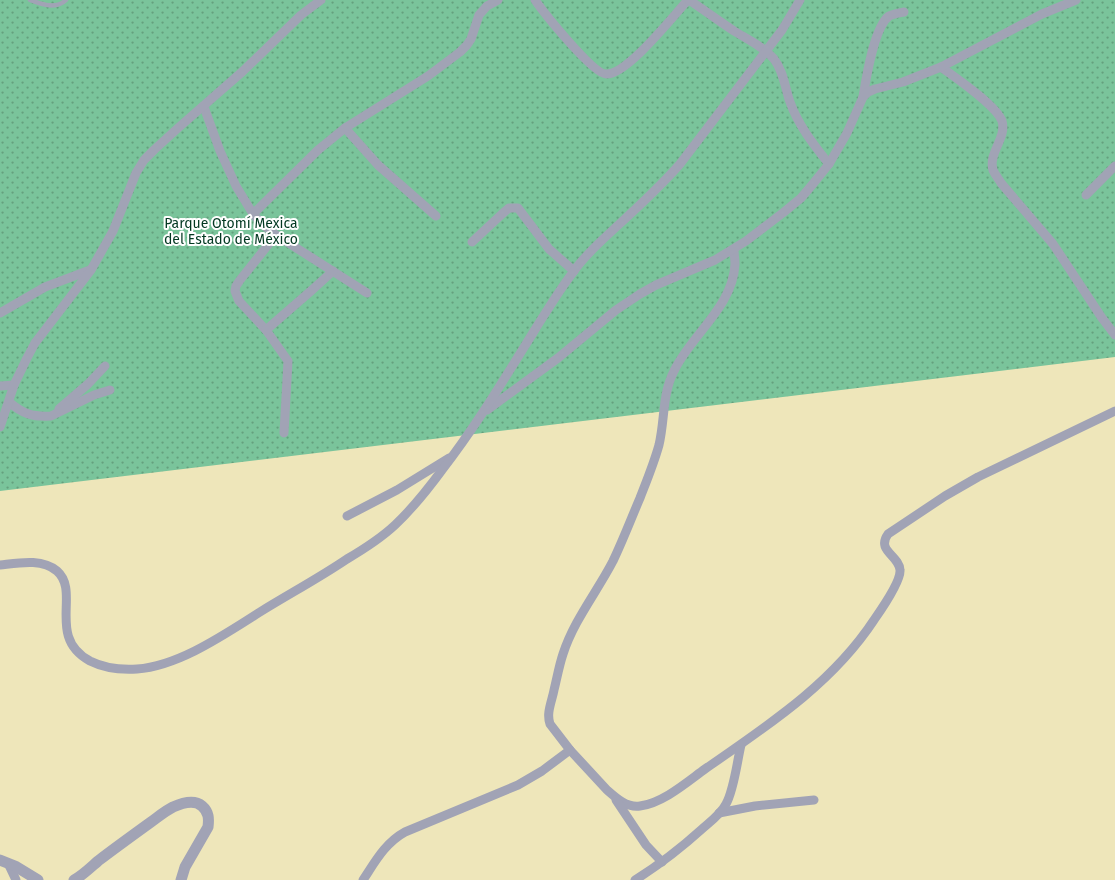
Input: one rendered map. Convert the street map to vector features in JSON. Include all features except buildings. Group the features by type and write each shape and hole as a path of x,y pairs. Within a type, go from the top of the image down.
{"street":[{"path":"0,427 14,385 26,358 35,343 91,270 113,230 136,174 144,160 155,148 204,107 266,50 301,15 321,0"},
{"path":"253,214 318,150 345,128 428,76 460,52 471,39 479,15 498,0"},
{"path":"535,0 551,22 590,64 606,74 619,70 638,55 688,0 766,51 774,59 780,67 796,117 829,164"},
{"path":"0,565 31,562 42,563 56,570 62,578 65,588 68,638 75,649 83,657 109,668 140,669 161,665 212,642 375,542 418,501 453,456 483,414 574,270 680,164 782,30 800,0"},
{"path":"863,98 874,89 903,82 942,67 1042,14 1076,0"},
{"path":"483,414 558,358 616,310 656,285 715,260 734,249 766,227 801,198 829,164 847,133 863,98 870,61 882,24 888,17 904,12"},
{"path":"942,67 982,98 998,114 1002,122 1003,131 992,163 995,174 1001,184 1053,244 1115,335"},
{"path":"204,107 220,151 236,186 253,214 276,235 367,293"},
{"path":"345,128 378,165 436,216"},
{"path":"1086,195 1115,166"},
{"path":"472,242 510,208 518,208 549,249 574,270"},
{"path":"276,235 240,280 235,291 239,301 266,330 288,360 284,433"},
{"path":"662,862 646,844 614,796 596,779 559,737 549,720 549,709 563,653 584,610 602,582 615,556 654,462 659,443 667,389 673,373 680,360 719,308 726,295 735,265 734,249"},
{"path":"0,313 45,287 91,270"},
{"path":"266,330 333,270"},
{"path":"51,416 88,384 105,366"},
{"path":"0,386 14,385"},
{"path":"9,402 28,415 51,416 94,395 110,390"},
{"path":"614,796 636,806 656,802 741,745 782,715 815,687 861,639 894,588 900,574 900,569 885,548 884,539 888,534 945,496 978,477 1115,411"},
{"path":"347,516 397,490 453,456"},
{"path":"635,880 688,842 719,814 727,803 741,745"},
{"path":"363,880 385,848 397,837 518,785 542,771 570,750"},
{"path":"719,814 755,806 814,800"},
{"path":"74,880 121,843 172,808 191,802 200,804 205,808 209,822 185,867 181,880"},
{"path":"4,862 16,880"},
{"path":"4,862 38,880"}],"lane":[{"path":"30,0 56,6 61,5 66,0"}],"green space":[{"name":"Parque Otomí Mexica del Estado de México","path":"0,0 1115,0 1115,357 0,491"}]}
